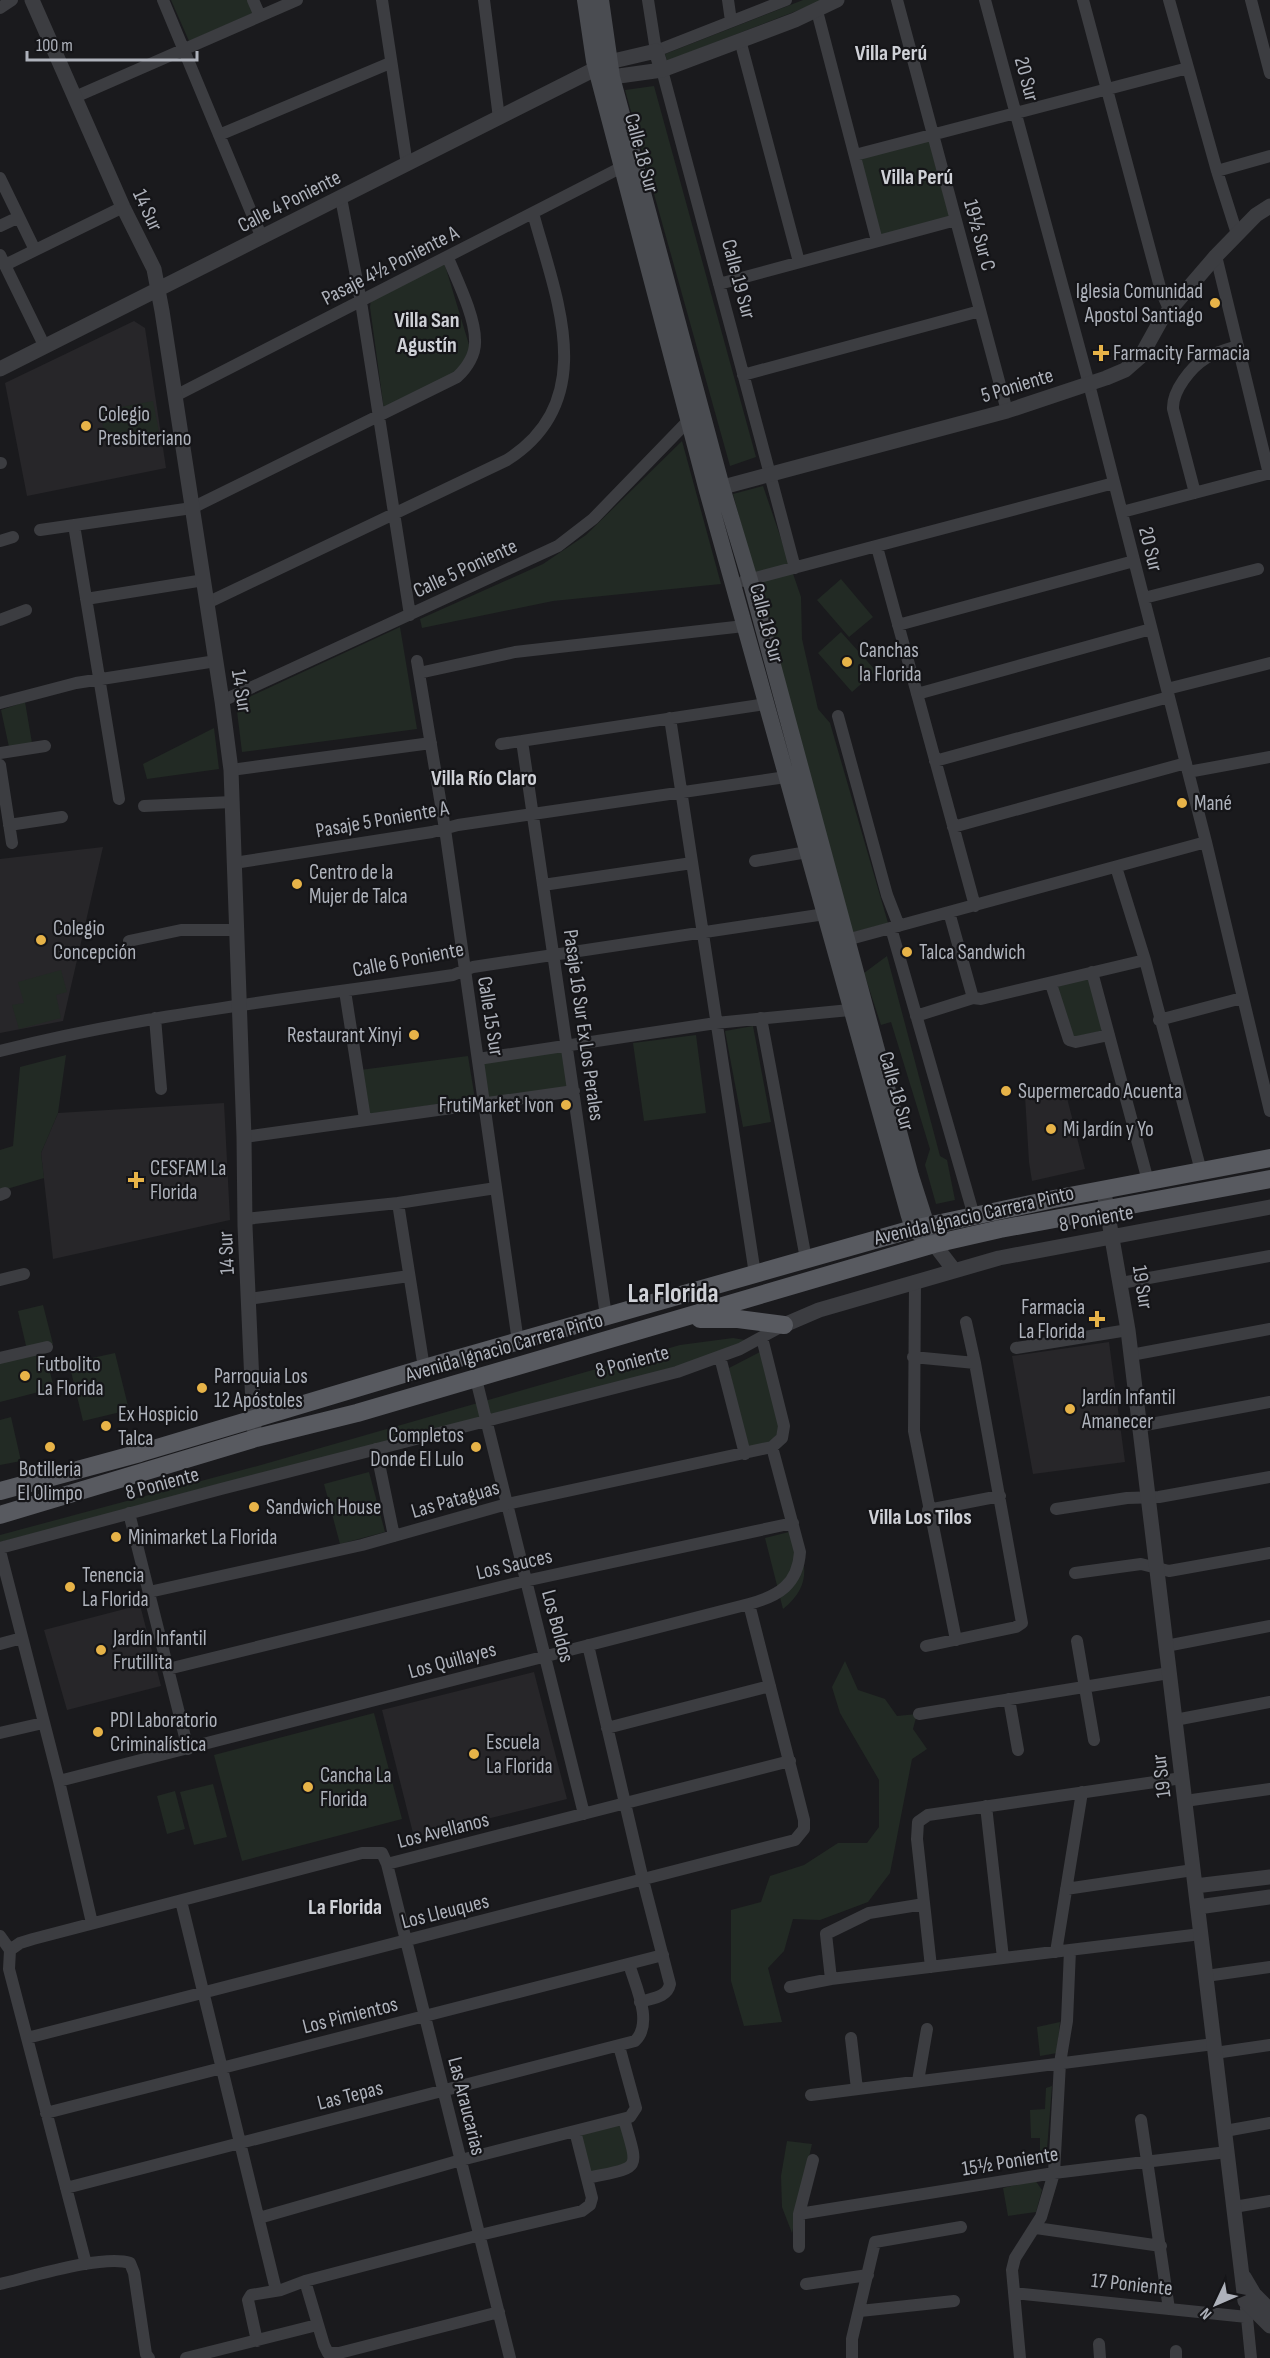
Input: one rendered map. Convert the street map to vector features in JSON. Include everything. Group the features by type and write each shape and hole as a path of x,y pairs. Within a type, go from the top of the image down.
{"main road":[{"name":"Calle 18 Sur","path":"585,0 606,69 715,489 733,584 744,626 825,914 840,942 850,1010 920,1227 937,1243"},
{"name":"Calle 18 Sur","path":"601,0 606,69 622,167 688,421 750,580 840,942 920,1227"},
{"name":"Avenida Ignacio Carrera Pinto","path":"0,1491 140,1453 424,1368 920,1227 1270,1158"},
{"name":"Avenida Ignacio Carrera Pinto","path":"0,1515 256,1438 357,1413 476,1379 937,1243 1270,1179"},
{"path":"675,1320 728,1318 784,1325"}],"street":[{"path":"0,8 12,0"},
{"name":"14 Sur","path":"32,0 123,207 154,269 159,290 231,770 245,1219 253,1420 256,1438"},
{"path":"163,0 262,238"},
{"path":"253,0 260,16"},
{"path":"75,97 297,0"},
{"path":"382,0 407,165"},
{"path":"484,0 499,118"},
{"name":"Calle 19 Sur","path":"648,0 656,51 795,568"},
{"path":"728,0 731,21"},
{"name":"Calle 4 Poniente","path":"0,369 499,118 606,69 786,0"},
{"name":"Calle 4 Poniente","path":"606,69 662,70 817,10 837,0"},
{"name":"19½ Sur C","path":"897,0 1007,411"},
{"name":"20 Sur","path":"986,0 1144,598 1206,842 1270,1111"},
{"path":"1083,0 1161,291 1170,311"},
{"path":"1169,0 1237,234"},
{"path":"1251,0 1268,58 1270,73"},
{"path":"817,10 877,241"},
{"path":"740,40 799,262"},
{"path":"219,135 390,63"},
{"path":"855,155 1188,68"},
{"path":"1217,171 1270,156"},
{"name":"Pasaje 4½ Poniente A","path":"175,396 622,167"},
{"path":"0,178 35,250"},
{"path":"341,198 361,302 410,615"},
{"name":"5 Poniente","path":"715,489 1007,411 1115,374 1137,360 1161,320 1216,256 1256,215 1270,206"},
{"path":"45,347 2,260 35,250 123,207"},
{"path":"207,603 507,460 526,446 546,422 556,402 563,381 566,345 561,317 533,213"},
{"path":"0,226 19,217"},
{"path":"719,284 956,220"},
{"path":"1122,512 1269,474 1216,256"},
{"path":"40,530 192,508 457,377 468,367 476,340 468,307 448,258"},
{"path":"743,375 980,311"},
{"path":"1195,493 1173,409 1174,397 1203,360 1238,346"},
{"name":"Calle 5 Poniente","path":"222,701 543,554 573,536 593,519 688,421"},
{"path":"733,584 1114,483"},
{"path":"74,525 119,799"},
{"path":"0,541 13,537"},
{"path":"877,547 975,906"},
{"path":"898,625 1134,561"},
{"path":"1144,598 1258,569"},
{"path":"86,599 204,580"},
{"path":"0,620 26,610"},
{"path":"419,674 515,652 744,626"},
{"path":"917,694 1151,629"},
{"path":"0,703 53,688 98,679 216,661"},
{"name":"Calle 15 Sur","path":"417,661 445,829 518,1342"},
{"path":"935,761 1270,663"},
{"path":"501,744 766,704"},
{"path":"838,716 887,895 916,1016 974,1215"},
{"path":"670,718 716,1023 733,1117 755,1274"},
{"name":"Pasaje 16 Sur Ex Los Perales","path":"522,741 606,1316"},
{"path":"231,770 431,743"},
{"path":"0,753 45,746"},
{"path":"953,827 1187,768 1270,757"},
{"path":"0,765 12,843"},
{"name":"Pasaje 5 Poniente A","path":"234,863 533,814 786,777"},
{"path":"144,806 232,802"},
{"path":"9,825 62,817"},
{"path":"840,942 1206,842"},
{"path":"755,861 807,852"},
{"path":"543,885 692,863"},
{"path":"1116,867 1144,960 1201,1171"},
{"path":"950,912 973,998"},
{"name":"Calle 6 Poniente","path":"0,1051 62,1035 155,1018 453,975 464,970 554,954 825,914"},
{"path":"129,941 181,930 236,930"},
{"path":"916,1016 973,998 981,999 1051,984 1144,960"},
{"path":"1092,972 1148,1181"},
{"path":"1051,984 1069,1040 1076,1042 1109,1035"},
{"path":"345,991 364,1119"},
{"path":"1159,1020 1242,998"},
{"path":"478,1059 716,1023 850,1010"},
{"path":"155,1018 161,1089"},
{"path":"761,1018 806,1259"},
{"path":"244,1137 574,1091"},
{"path":"245,1219 398,1203 496,1188"},
{"name":"19 Sur","path":"1103,1190 1128,1329 1251,2358"},
{"path":"398,1203 424,1368"},
{"name":"8 Poniente","path":"0,1550 129,1513 677,1372 720,1357 819,1310 954,1270 1029,1251 1270,1207"},
{"path":"937,1243 954,1270"},
{"path":"1121,1283 1270,1256"},
{"path":"0,1280 24,1274"},
{"path":"249,1299 409,1276"},
{"path":"915,1281 914,1431 928,1510 956,1640"},
{"path":"926,1646 1016,1627 1022,1623 966,1322"},
{"path":"1016,1348 1128,1329"},
{"path":"1131,1355 1270,1329"},
{"path":"762,1338 784,1426 782,1438 772,1447 793,1523"},
{"path":"0,1358 47,1347"},
{"path":"720,1357 745,1454"},
{"path":"914,1357 975,1363"},
{"name":"Los Boldos","path":"476,1379 584,1814"},
{"path":"1140,1426 1270,1402"},
{"name":"Las Pataguas","path":"149,1592 362,1545 507,1504 772,1447"},
{"path":"376,1449 394,1536"},
{"path":"1056,1509 1127,1498 1159,1497 1270,1478"},
{"path":"928,1510 1000,1496"},
{"path":"129,1513 188,1749"},
{"name":"Los Sauces","path":"168,1669 525,1581 793,1523"},
{"name":"Los Quillayes","path":"59,1781 749,1604 778,1593 789,1585 796,1575 800,1552 793,1523"},
{"path":"0,1550 59,1781 92,1923"},
{"path":"1075,1573 1141,1564 1168,1571 1270,1553"},
{"path":"749,1604 790,1761"},
{"path":"1166,1646 1270,1626"},
{"path":"0,1644 22,1638"},
{"path":"1077,1641 1094,1740"},
{"name":"Los Boldos","path":"588,1645 670,1984 669,1990 662,1996 640,2002"},
{"path":"919,1714 1170,1673"},
{"path":"607,1728 770,1686"},
{"path":"1009,1699 1018,1750"},
{"path":"1175,1720 1270,1702"},
{"path":"0,1733 43,1723"},
{"name":"Los Avellanos","path":"10,1950 20,1943 33,1939 362,1853 382,1852 387,1864 790,1761"},
{"name":"Los Lleuques","path":"27,2038 787,1844 801,1834 804,1820 790,1761"},
{"path":"931,1967 917,1839 918,1822 928,1815 1182,1778"},
{"path":"1185,1801 1270,1789"},
{"path":"1056,1952 1082,1792"},
{"path":"986,1806 1003,1958"},
{"name":"Las Araucarias","path":"387,1864 510,2358"},
{"path":"1066,1889 1193,1870"},
{"path":"1195,1887 1270,1876"},
{"path":"1198,1907 1270,1897"},
{"path":"181,1901 276,2290"},
{"path":"831,1979 826,1934 869,1913 924,1905"},
{"path":"790,1987 831,1979 1201,1934"},
{"path":"0,1936 10,1950 4,1970 27,2038 86,2264"},
{"path":"1020,2358 1012,2276 1015,2258 1036,2228 1046,2206 1054,2173 1060,2063 1066,2021 1070,1950"},
{"name":"Los Pimientos","path":"46,2112 663,1955"},
{"path":"629,1964 640,2002"},
{"path":"1206,1976 1270,1967"},
{"name":"Las Tepas","path":"66,2188 635,2041 640,2036 644,2023 640,2002"},
{"path":"918,2081 927,2029"},
{"path":"851,2038 857,2089"},
{"path":"811,2095 1060,2063 1270,2045"},
{"path":"259,2218 461,2160 629,2116 636,2108 619,2046"},
{"path":"588,2178 626,2170 632,2166 635,2157 629,2116"},
{"path":"1141,2120 1169,2309"},
{"path":"1225,2131 1270,2123"},
{"path":"257,2341 248,2300 251,2295 480,2235 582,2211 592,2202 575,2131"},
{"name":"15½ Poniente","path":"800,2214 1054,2173 1227,2152"},
{"path":"799,2247 800,2214 813,2160"},
{"path":"1234,2207 1270,2201"},
{"path":"852,2358 852,2340 875,2242 961,2227"},
{"path":"1036,2228 1161,2246"},
{"path":"0,2284 86,2264 121,2260 130,2264 134,2273 146,2354 149,2358"},
{"path":"1242,2271 1251,2289 1270,2310"},
{"path":"806,2284 868,2275"},
{"path":"305,2281 317,2325 328,2353 339,2353 500,2312"},
{"name":"17 Poniente","path":"1014,2293 1169,2309 1246,2309"},
{"path":"860,2311 954,2301"},
{"path":"1246,2309 1270,2326"},
{"path":"186,2358 317,2325"},
{"path":"1099,2344 1100,2358"}],"shaded area":[{"path":"171,0 248,0 253,13 189,41"},
{"path":"803,0 825,0 667,61 665,54"},
{"path":"654,86 756,457 730,466 625,90"},
{"path":"928,137 950,219 877,238 855,157"},
{"path":"444,262 470,348 459,371 384,410 370,307 371,300"},
{"name":"Colegio Presbiteriano","path":"134,321 145,328 166,468 27,496 5,383"},
{"path":"153,401 159,432 106,442 100,411"},
{"path":"682,441 721,584 553,601 422,628 420,619 543,564 586,535"},
{"path":"763,486 801,597 802,639 818,709 830,723 888,923 851,933 733,494"},
{"name":"Canchas la Florida","path":"841,579 873,617 849,637 817,600"},
{"path":"400,627 417,729 242,752 236,703"},
{"name":"Canchas la Florida","path":"841,632 876,671 852,692 818,653"},
{"path":"25,702 32,743 9,747 1,710"},
{"path":"214,728 219,769 147,779 143,764"},
{"name":"Colegio Concepción","path":"103,847 63,1021 0,1033 0,859"},
{"path":"887,956 940,1156 947,1160 955,1200 936,1204 925,1165 930,1149 891,1022 881,1025 864,973"},
{"path":"61,970 67,992 56,995 61,1018 19,1029 12,1005 24,1003 18,982"},
{"path":"1085,977 1090,982 1102,1028 1101,1031 1075,1037 1070,1033 1057,987"},
{"path":"753,1026 771,1122 743,1127 725,1031"},
{"path":"696,1035 706,1113 644,1121 633,1043"},
{"path":"564,1050 570,1087 489,1099 483,1061"},
{"path":"66,1055 58,1113 41,1153 44,1178 0,1191 0,1150 13,1146 20,1067"},
{"path":"468,1056 475,1099 368,1114 360,1070"},
{"name":"Mi Jardín y Yo","path":"1064,1086 1085,1169 1032,1181 1025,1096"},
{"name":"CESFAM La Florida","path":"224,1103 230,1220 53,1259 41,1153 58,1113"},
{"path":"43,1305 53,1344 27,1350 18,1311"},
{"path":"733,1338 745,1340 715,1356 488,1418 0,1542 0,1535 261,1465 680,1345"},
{"name":"Jardín Infantil Amanecer","path":"1109,1342 1125,1462 1033,1474 1012,1356"},
{"name":"Futbolito La Florida","path":"45,1352 54,1388 0,1402 0,1363"},
{"path":"760,1352 780,1430 778,1439 747,1449 729,1368"},
{"path":"115,1353 129,1410 83,1421 69,1363"},
{"name":"Futbolito La Florida","path":"11,1417 21,1461 0,1465 0,1420"},
{"path":"369,1472 385,1532 340,1544 324,1484"},
{"path":"797,1530 804,1563 803,1582 793,1600 783,1609 765,1538"},
{"name":"Jardín Infantil Frutillita","path":"140,1605 161,1686 67,1710 44,1630"},
{"path":"845,1661 858,1690 885,1699 897,1716 917,1714 913,1729 927,1749 912,1759 890,1873 868,1902 820,1920 793,1919 784,1951 768,1968 782,2022 744,2026 731,1981 731,1910 761,1902 770,1876 804,1865 838,1843 867,1843 879,1827 879,1780 840,1713 832,1687"},
{"name":"Escuela La Florida","path":"534,1672 567,1799 414,1837 382,1710"},
{"name":"Cancha La Florida","path":"374,1713 402,1819 242,1861 214,1755"},
{"path":"213,1784 227,1837 194,1845 180,1792"},
{"path":"175,1791 185,1829 167,1834 157,1796"},
{"path":"1060,2022 1057,2053 1040,2056 1037,2027"},
{"path":"1052,2086 1046,2161 1040,2164 1040,2138 1031,2138 1030,2110 1045,2109 1046,2088"},
{"path":"624,2119 632,2166 588,2178 575,2131"},
{"path":"787,2141 812,2144 792,2233 782,2207 781,2176"},
{"path":"1035,2180 1042,2190 1036,2212 1008,2216 1003,2188"}],"place":[{"name":"Iglesia Comunidad Apostol Santiago","path":"1215,303"},
{"name":"Farmacity Farmacia","path":"1101,353"},
{"name":"Colegio Presbiteriano","path":"86,426"},
{"name":"Canchas la Florida","path":"847,662"},
{"name":"Mané","path":"1182,803"},
{"name":"Centro de la Mujer de Talca","path":"297,884"},
{"name":"Colegio Concepción","path":"41,940"},
{"name":"Talca Sandwich","path":"907,952"},
{"name":"Restaurant Xinyi","path":"414,1035"},
{"name":"Supermercado Acuenta","path":"1006,1091"},
{"name":"FrutiMarket Ivon","path":"566,1105"},
{"name":"Mi Jardín y Yo","path":"1051,1129"},
{"name":"CESFAM La Florida","path":"136,1180"},
{"name":"Farmacia La Florida","path":"1097,1319"},
{"name":"Futbolito La Florida","path":"25,1376"},
{"name":"Parroquia Los 12 Apóstoles","path":"202,1388"},
{"name":"Jardín Infantil Amanecer","path":"1070,1409"},
{"name":"Ex Hospicio Talca","path":"106,1426"},
{"name":"Botilleria El Olimpo","path":"50,1447"},
{"name":"Completos Donde El Lulo","path":"476,1447"},
{"name":"Sandwich House","path":"254,1507"},
{"name":"Minimarket La Florida","path":"116,1537"},
{"name":"Tenencia La Florida","path":"70,1587"},
{"name":"Jardín Infantil Frutillita","path":"101,1650"},
{"name":"PDI Laboratorio Criminalística","path":"98,1732"},
{"name":"Escuela La Florida","path":"474,1754"},
{"name":"Cancha La Florida","path":"308,1787"}],"district":[{"name":"Villa Perú","path":"891,52"},
{"name":"Villa Perú","path":"917,176"},
{"name":"Villa San Agustín","path":"427,332"},
{"name":"Villa Río Claro","path":"484,777"},
{"name":"La Florida","path":"673,1293"},
{"name":"Villa Los Tilos","path":"920,1516"},
{"name":"La Florida","path":"345,1906"}]}
